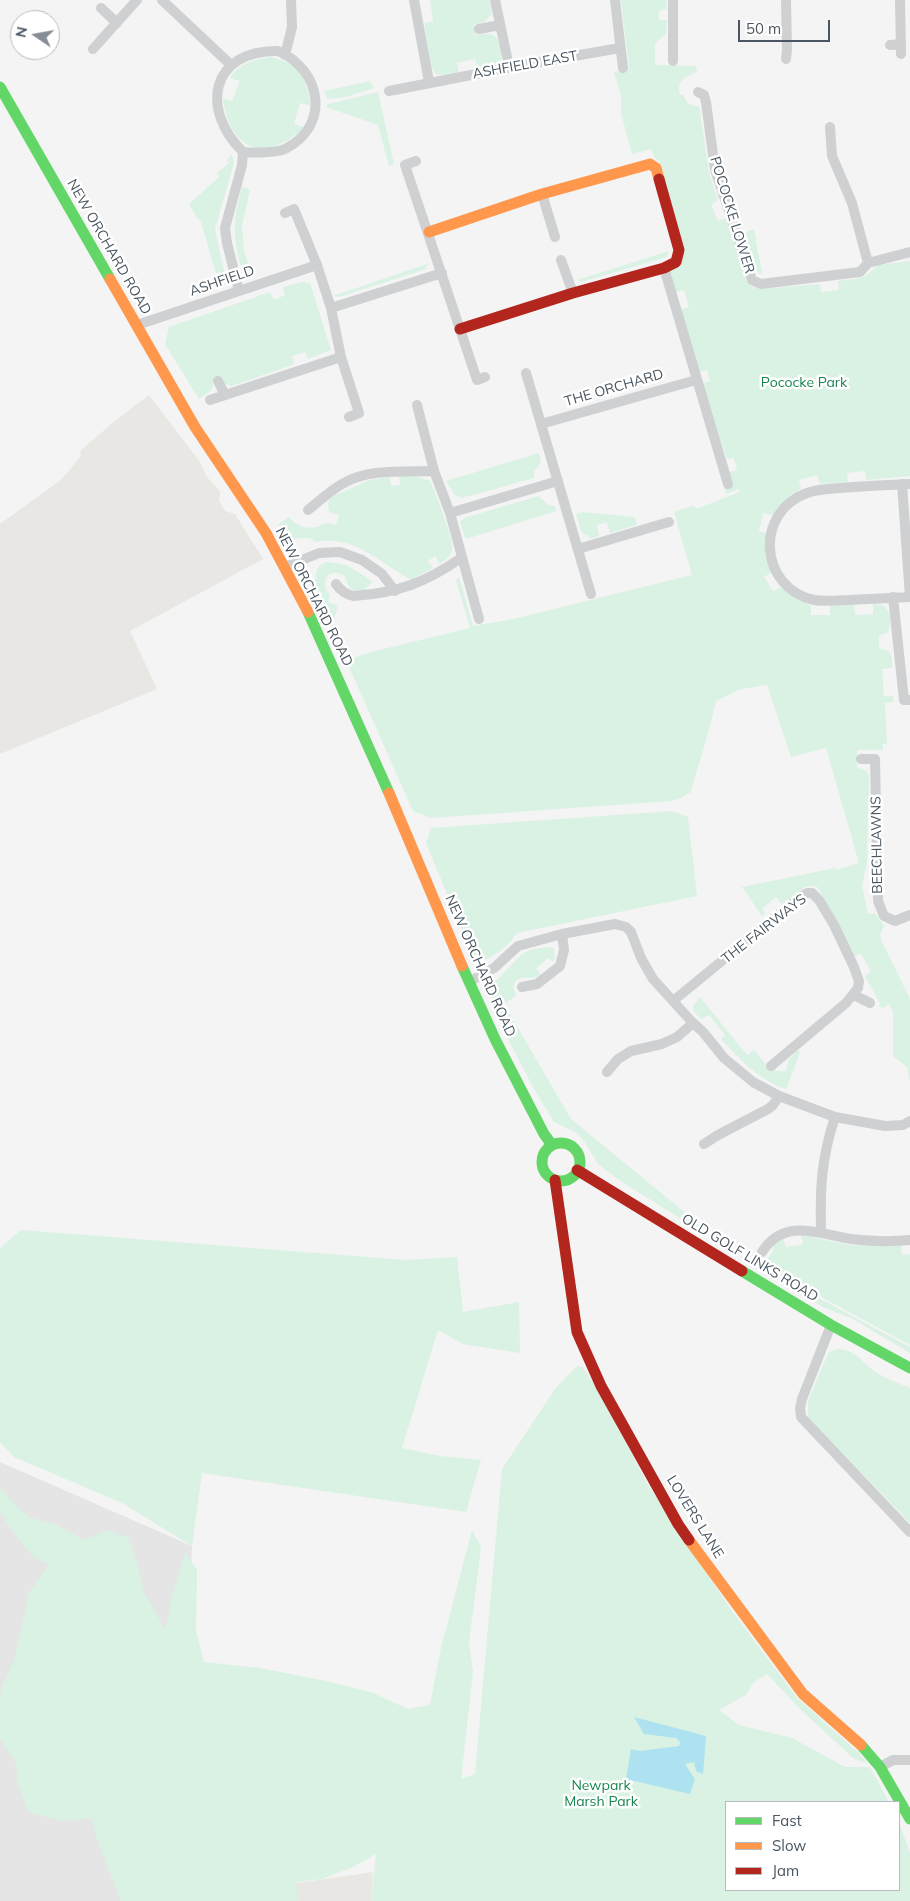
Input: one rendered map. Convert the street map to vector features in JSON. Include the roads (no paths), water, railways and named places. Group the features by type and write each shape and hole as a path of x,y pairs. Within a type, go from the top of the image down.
{"street":[{"path":"93,49 137,0"},
{"path":"162,0 231,65"},
{"path":"286,55 292,27 291,0"},
{"path":"414,0 429,82"},
{"name":"ASHFIELD EAST","path":"495,0 507,57"},
{"path":"615,0 623,68"},
{"path":"673,61 674,0"},
{"path":"786,0 790,53"},
{"path":"890,45 901,49 900,0"},
{"path":"100,8 117,23"},
{"path":"479,29 500,25"},
{"name":"ASHFIELD EAST","path":"389,91 429,82 620,48"},
{"path":"278,52 286,55 302,68 314,89 316,100 309,129 301,138 283,150 243,152 226,132 218,116 216,99 220,83 231,65 249,54 278,52"},
{"name":"NEW ORCHARD ROAD","path":"0,87 195,427 266,533 304,603 381,774 495,1039 544,1134 552,1145"},
{"name":"POCOCKE LOWER","path":"698,92 704,95 706,102 715,170 752,280 761,284 860,272 868,263 910,252"},
{"path":"830,127 832,156 852,203 868,263"},
{"path":"239,291 225,228 242,165 243,152"},
{"path":"416,162 406,165 477,380 484,377"},
{"path":"429,232 542,194 650,164 656,168 679,250 676,262 664,268 573,292 460,329"},
{"path":"542,194 555,237"},
{"path":"285,213 294,210 317,265 331,308 342,357 359,413 349,417"},
{"path":"561,260 573,292"},
{"name":"ASHFIELD","path":"137,325 317,265"},
{"path":"664,268 728,484"},
{"path":"331,308 442,273"},
{"path":"210,400 342,357"},
{"path":"526,373 591,594"},
{"name":"THE ORCHARD","path":"541,424 696,380"},
{"path":"218,381 225,395"},
{"path":"416,405 434,471 450,513 479,619"},
{"path":"308,510 328,492 344,482 386,472 434,471"},
{"path":"450,513 558,481"},
{"path":"906,484 910,597 814,600 798,594 783,583 774,568 770,551 771,532 778,515 791,502 807,493 825,489 906,484"},
{"path":"578,549 669,522"},
{"path":"285,567 319,553 340,552 362,560 382,574 395,591"},
{"path":"336,584 347,595 354,596 395,591 440,573 461,558"},
{"path":"893,598 904,700 910,700"},
{"name":"BEECHLAWNS","path":"861,759 875,759 878,901 884,916 896,921 910,916"},
{"name":"THE FAIRWAYS","path":"673,1001 807,893 812,893 819,900 854,967 859,981 854,995"},
{"path":"469,982 494,968 518,946 562,934 615,924 626,927 631,932 641,958 653,979 693,1024 703,1032 724,1058 753,1082 779,1096 835,1117 884,1126 903,1125 910,1122"},
{"path":"522,987 536,984 560,966 564,950 562,934"},
{"path":"771,1066 854,995 870,1003"},
{"path":"607,1072 618,1059 632,1051 662,1044 677,1037 693,1024"},
{"path":"704,1144 768,1110 779,1096"},
{"path":"821,1232 820,1191 823,1161 835,1117"},
{"path":"564,1143 574,1148 579,1158 577,1170 571,1178 555,1180 546,1173 542,1163 544,1152 552,1145 564,1143"},
{"name":"OLD GOLF LINKS ROAD","path":"577,1170 831,1325 910,1368"},
{"name":"LOVERS LANE","path":"555,1180 577,1332 601,1386 678,1524 803,1694 864,1748 880,1767 900,1801"},
{"path":"762,1252 767,1244 780,1234 799,1230 821,1232 853,1239 910,1240"},
{"path":"831,1325 802,1399 801,1417 910,1532"},
{"path":"880,1767 894,1760 910,1760"},
{"name":"LOVERS LANE","path":"900,1802 910,1819"}],"water":[{"path":"634,1717 706,1736 703,1774 696,1771 694,1762 685,1764 695,1779 690,1794 626,1779 631,1749 640,1751 679,1746 680,1742 676,1738 644,1734"}],"park label":[{"name":"Pococke Park","path":"804,383"},
{"name":"Newpark Marsh Park","path":"601,1794"}]}
